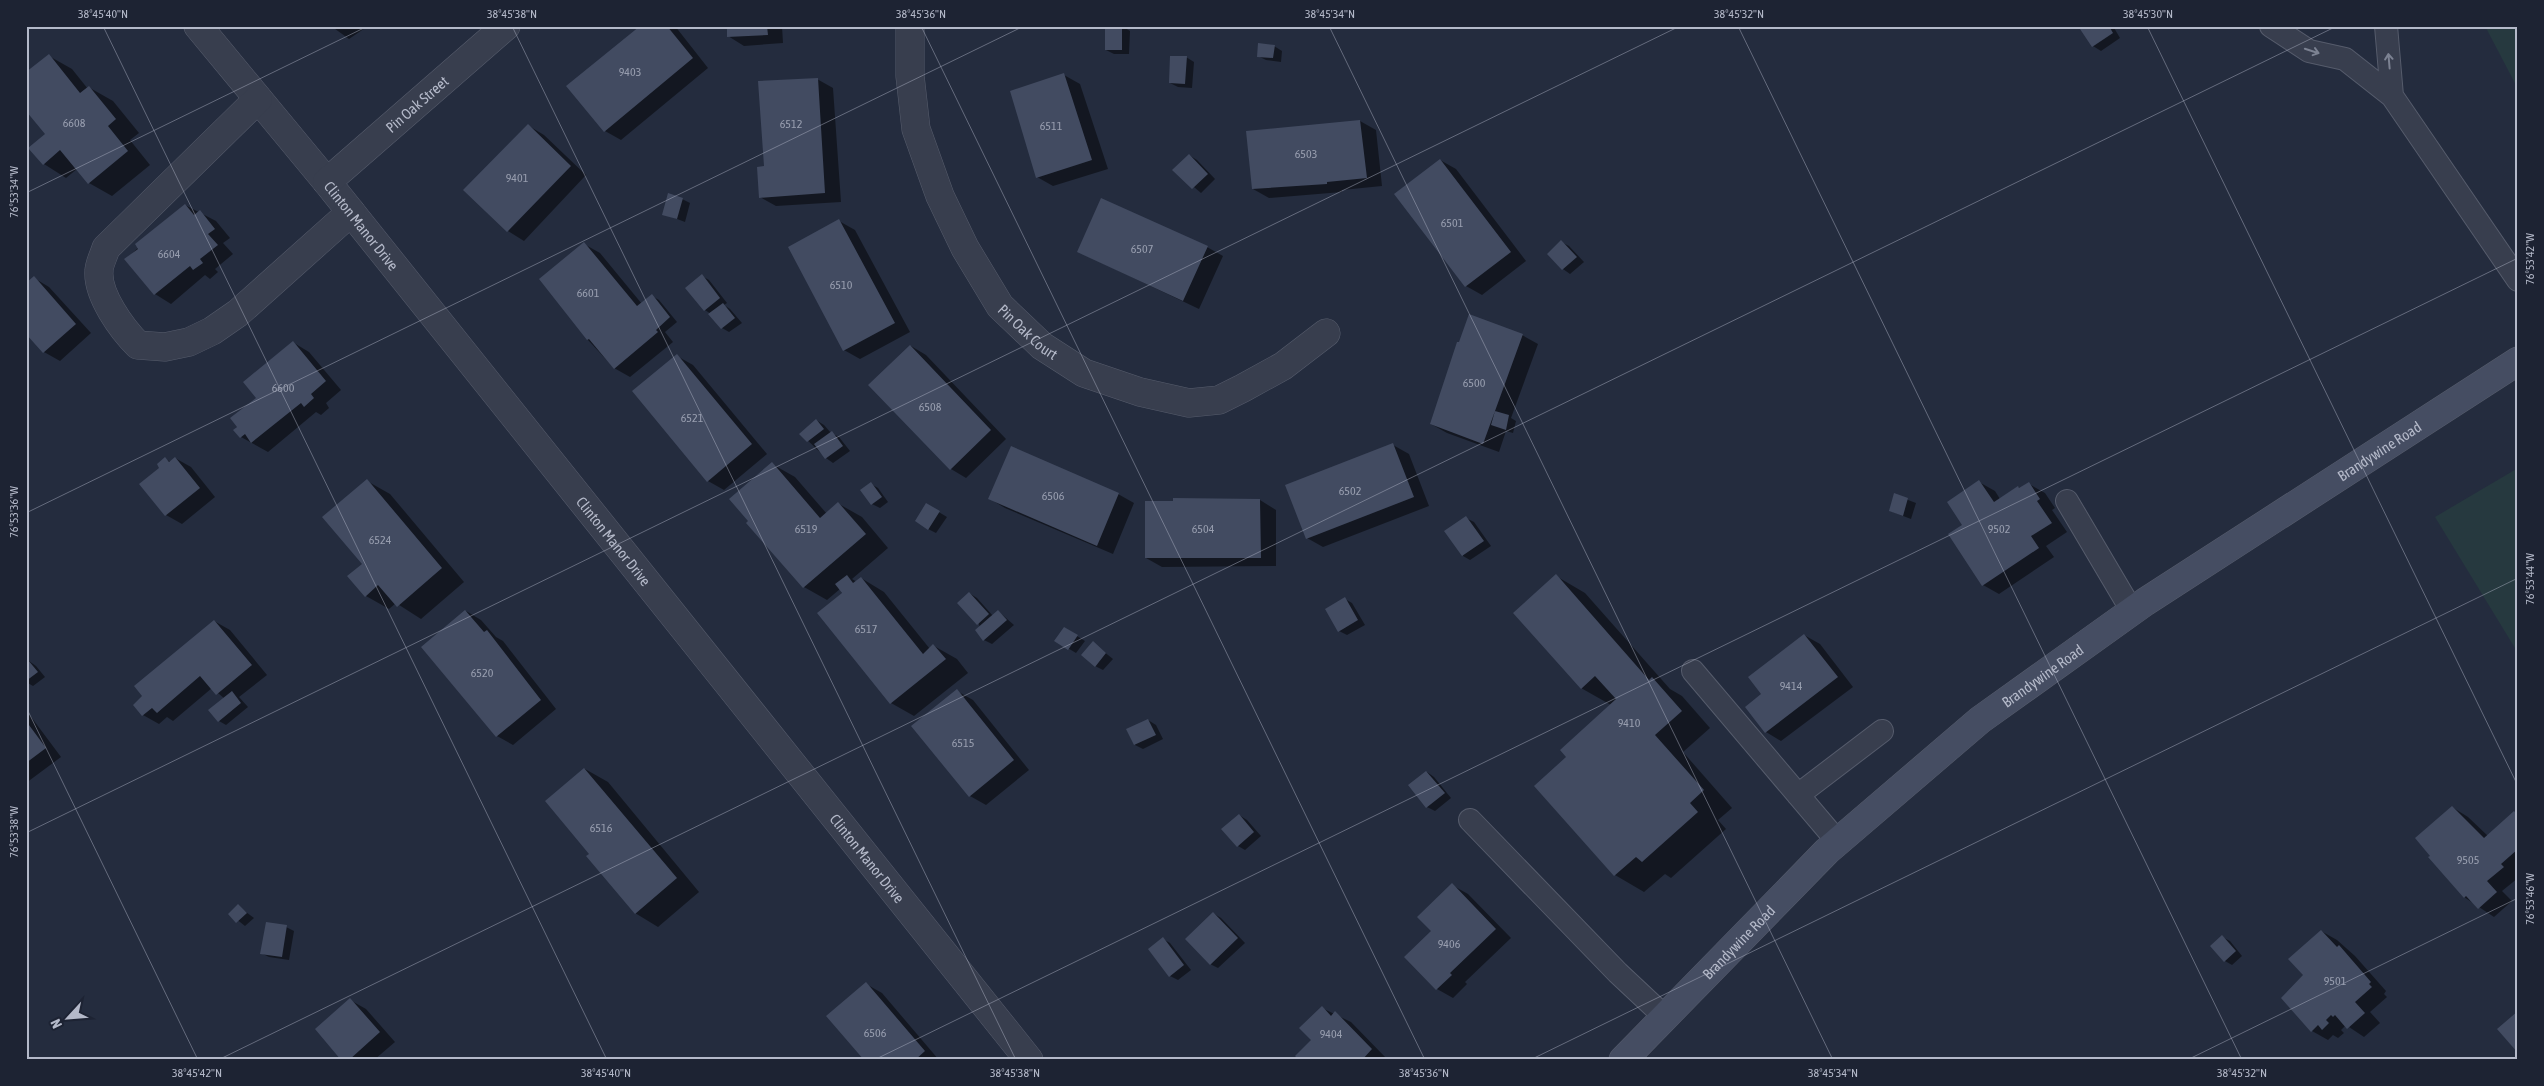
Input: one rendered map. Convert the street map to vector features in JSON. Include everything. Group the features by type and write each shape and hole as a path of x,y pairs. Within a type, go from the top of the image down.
{"main road":[{"name":"Brandywine Road","path":"1623,1060 1838,842 1980,720 2132,611 2518,361"}],"street":[{"name":"Clinton Manor Drive","path":"198,26 327,182 1029,1060"},
{"name":"Pin Oak Street","path":"327,182 506,26"},
{"name":"Pin Oak Court","path":"910,26 910,76 916,129 940,196 965,248 1000,306 1042,346 1084,373 1140,392 1189,403 1219,400 1243,388 1283,366 1326,333"},
{"path":"258,99 106,248 99,271 104,295 123,329 138,345 165,346 189,342 212,331 238,313 351,212"}],"lane":[{"path":"2271,26 2309,51 2345,59 2392,96 2518,280"},
{"path":"2386,26 2392,96"},
{"path":"2067,501 2132,611"},
{"path":"1693,671 1838,842"},
{"path":"1798,795 1882,730"},
{"path":"1470,820 1618,972 1665,1017"}],"shaded area":[{"path":"2485,26 2518,26 2518,89"},
{"path":"2518,468 2518,653 2435,517"}],"building":[{"path":"640,26 667,26 693,58 604,132 566,86"},
{"path":"727,26 767,26 768,35 727,37"},
{"path":"1105,26 1122,26 1122,50 1105,50"},
{"path":"2078,26 2109,26 2113,33 2092,47"},
{"path":"1258,43 1275,45 1273,58 1257,57"},
{"path":"49,54 80,93 89,86 116,119 108,126 128,151 88,184 60,150 43,165 28,148 45,134 26,111 26,72"},
{"path":"1170,56 1187,56 1185,84 1169,83"},
{"path":"1064,73 1092,160 1036,178 1010,91"},
{"path":"818,78 825,193 759,198 757,167 764,166 758,81"},
{"path":"1360,120 1367,178 1327,182 1327,184 1252,189 1246,131"},
{"path":"528,124 571,166 507,232 463,190"},
{"path":"1189,154 1208,174 1192,189 1172,170"},
{"path":"1440,159 1511,252 1465,287 1394,194"},
{"path":"668,193 683,198 677,219 662,215"},
{"path":"1101,198 1208,246 1183,301 1077,252"},
{"path":"185,204 194,215 200,210 215,229 208,234 218,245 200,259 203,263 193,270 190,266 154,295 124,259 138,249 135,244"},
{"path":"839,219 895,323 843,351 788,247"},
{"path":"1561,240 1577,257 1562,270 1547,254"},
{"path":"584,242 637,306 652,294 670,317 656,330 658,332 614,369 589,339 587,340 539,279"},
{"path":"702,274 720,298 704,311 685,288"},
{"path":"34,276 76,324 43,353 26,334 26,283"},
{"path":"723,303 735,318 721,329 708,314"},
{"path":"1469,314 1523,334 1483,444 1430,424 1457,342 1459,342"},
{"path":"293,341 326,381 311,394 314,398 304,407 301,403 251,443 245,434 240,438 233,430 237,427 230,418 256,398 243,382"},
{"path":"910,345 991,430 950,470 868,385"},
{"path":"677,354 752,444 707,482 632,391"},
{"path":"1495,411 1509,415 1506,430 1491,425"},
{"path":"816,419 824,429 807,442 799,434"},
{"path":"832,431 843,446 825,459 814,444"},
{"path":"1393,443 1414,497 1306,539 1285,485"},
{"path":"1011,446 1119,493 1097,546 988,499"},
{"path":"165,457 169,462 175,457 200,488 165,516 139,484 159,468 157,464"},
{"path":"772,462 820,518 838,502 866,534 803,588 746,523 748,521 729,499"},
{"path":"367,479 442,568 397,607 378,585 365,597 347,576 362,564 322,517"},
{"path":"1979,480 1994,502 2018,486 2019,488 2029,482 2040,499 2037,501 2052,523 2031,536 2039,548 1982,586 1948,534 1962,525 1947,502"},
{"path":"871,482 882,497 871,505 860,490"},
{"path":"1894,493 1908,498 1903,516 1889,511"},
{"path":"1173,498 1260,499 1261,558 1145,558 1145,501 1173,501"},
{"path":"926,503 940,511 928,530 915,521"},
{"path":"1466,516 1484,541 1462,556 1444,531"},
{"path":"1556,574 1649,680 1652,677 1682,711 1655,735 1704,790 1690,803 1698,812 1642,862 1636,857 1614,876 1534,786 1566,757 1560,750 1616,699 1595,676 1581,689 1513,613"},
{"path":"847,575 853,583 861,577 923,654 933,644 946,659 890,704 817,613 842,593 835,584"},
{"path":"969,592 989,614 977,625 957,603"},
{"path":"1345,597 1358,620 1338,632 1325,609"},
{"path":"465,610 484,632 487,630 541,700 496,737 421,647"},
{"path":"998,610 1007,620 983,641 975,630"},
{"path":"214,620 252,665 216,695 200,676 157,713 152,708 142,716 133,705 142,696 134,686"},
{"path":"1064,627 1078,635 1068,650 1054,641"},
{"path":"1804,634 1838,677 1765,733 1745,707 1761,694 1748,677"},
{"path":"1093,641 1106,653 1095,667 1081,655"},
{"path":"28,660 38,672 26,681 26,661"},
{"path":"957,689 1014,760 969,797 911,726"},
{"path":"232,691 241,703 218,722 208,710"},
{"path":"1148,719 1156,735 1134,745 1126,729"},
{"path":"26,721 46,748 26,763"},
{"path":"584,768 677,878 635,914 586,856 589,854 545,801"},
{"path":"1426,771 1445,793 1426,808 1408,785"},
{"path":"2452,806 2484,838 2514,811 2518,816 2518,849 2501,864 2504,867 2487,881 2497,892 2478,909 2466,896 2464,898 2428,857 2430,856 2415,838"},
{"path":"1239,814 1254,832 1237,847 1221,829"},
{"path":"1452,883 1496,929 1450,973 1452,975 1436,990 1404,957 1431,931 1417,917"},
{"path":"238,904 247,913 236,923 228,914"},
{"path":"1213,912 1238,938 1210,965 1185,939"},
{"path":"266,922 287,925 282,957 260,954"},
{"path":"2321,930 2337,947 2339,945 2371,982 2369,984 2372,987 2355,1002 2365,1013 2347,1029 2335,1015 2333,1017 2331,1015 2326,1020 2329,1023 2322,1030 2318,1025 2311,1032 2281,998 2303,975 2288,959"},
{"path":"2222,935 2236,951 2224,962 2210,946"},
{"path":"1163,937 1184,965 1169,977 1148,949"},
{"path":"866,982 925,1051 915,1060 864,1060 826,1016"},
{"path":"350,998 380,1032 349,1060 341,1060 315,1029"},
{"path":"1322,1006 1331,1016 1335,1011 1372,1049 1362,1060 1299,1060 1295,1056 1311,1040 1299,1028"},
{"path":"2518,1011 2518,1053 2497,1029"}]}
